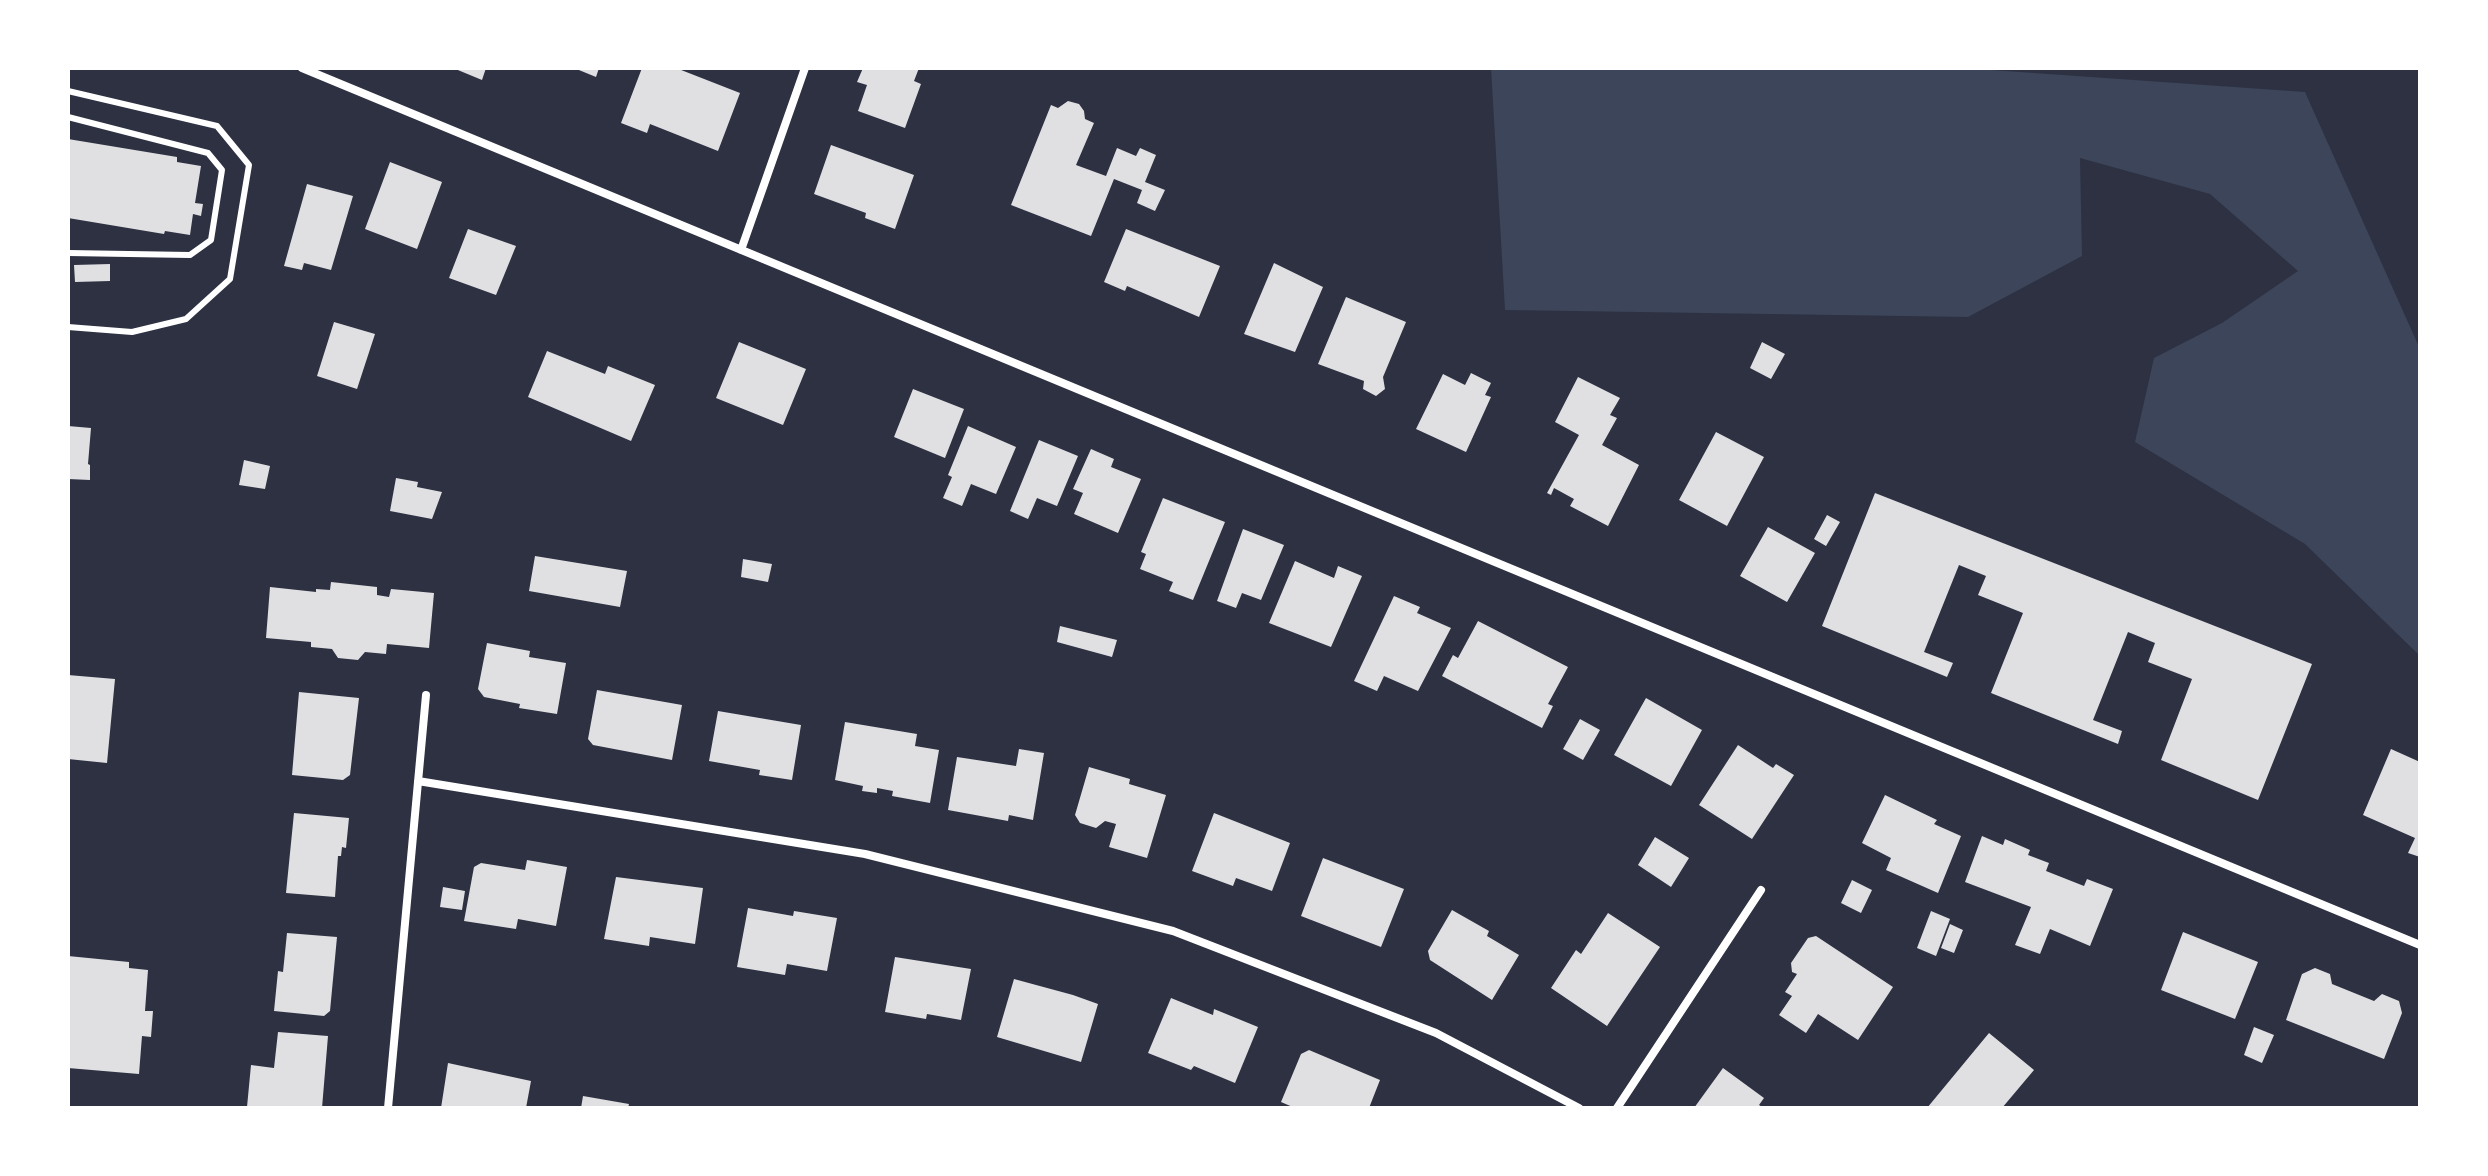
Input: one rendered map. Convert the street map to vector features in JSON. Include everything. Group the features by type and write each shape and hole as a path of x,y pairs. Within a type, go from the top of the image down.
{"street":[{"path":"302,68 2420,945"},
{"path":"741,250 805,68"},
{"path":"388,1108 426,695"},
{"path":"418,781 865,854 1173,931 1436,1033 1579,1108"},
{"path":"1617,1108 1761,890"}],"lane":[{"path":"68,91 217,126 249,165 230,279 186,319 132,332 68,327"},
{"path":"68,117 208,153 222,170 211,240 190,255 68,253"}],"shaded area":[{"path":"1491,68 1963,68 2305,92 2420,349 2420,656 2305,544 2135,442 2154,358 2222,323 2298,271 2210,194 2080,158 2082,256 1968,317 1505,310"}],"building":[{"path":"453,68 486,68 482,80"},
{"path":"574,68 599,68 596,77"},
{"path":"642,68 676,68 740,93 718,151 650,124 647,133 621,123"},
{"path":"863,68 919,68 914,81 921,84 905,128 858,111 867,85 857,82"},
{"path":"1068,101 1079,104 1085,119 1094,123 1076,165 1106,176 1117,148 1136,156 1140,148 1156,155 1145,182 1165,190 1155,211 1137,203 1142,190 1114,179 1091,236 1011,205 1051,105 1058,108"},
{"path":"68,139 177,157 177,162 201,166 195,203 203,204 201,216 193,214 190,235 165,231 164,234 68,218"},
{"path":"831,145 914,175 895,229 865,218 866,213 814,194"},
{"path":"390,162 442,182 417,249 365,229"},
{"path":"307,184 353,196 331,270 304,263 302,270 284,266"},
{"path":"468,229 516,246 496,295 449,278"},
{"path":"1126,229 1220,266 1199,317 1127,286 1125,291 1104,282"},
{"path":"1274,263 1323,287 1295,352 1244,334"},
{"path":"110,264 110,281 75,282 74,265"},
{"path":"1346,297 1406,322 1383,377 1385,389 1376,396 1363,389 1364,381 1318,364"},
{"path":"334,322 375,334 357,389 317,376"},
{"path":"739,342 806,369 783,425 716,398"},
{"path":"1762,342 1785,354 1771,379 1750,368"},
{"path":"547,351 605,374 608,366 655,385 631,441 528,397"},
{"path":"1471,373 1491,383 1485,395 1491,397 1466,452 1416,429 1443,374 1465,385"},
{"path":"1578,377 1620,398 1610,415 1617,418 1602,445 1639,465 1608,526 1570,506 1574,499 1554,488 1551,495 1547,493 1579,435 1555,422"},
{"path":"913,389 964,409 945,458 894,437"},
{"path":"68,426 91,428 90,480 68,479"},
{"path":"968,426 1016,447 996,494 971,484 962,506 943,498 952,477 948,475"},
{"path":"1716,432 1764,457 1727,526 1679,500"},
{"path":"1039,440 1078,456 1057,506 1037,498 1028,519 1010,511"},
{"path":"1091,449 1114,459 1111,467 1141,479 1118,533 1074,514 1083,493 1073,489"},
{"path":"244,460 270,466 265,489 239,485"},
{"path":"396,478 418,482 417,487 442,492 432,519 390,511"},
{"path":"1875,493 2312,664 2258,800 2161,760 2192,679 2148,662 2155,643 2128,632 2093,720 2122,731 2118,744 1991,693 2023,613 1978,595 1986,576 1959,565 1924,652 1953,663 1947,677 1822,626"},
{"path":"1163,498 1225,522 1193,600 1169,591 1173,582 1140,569 1146,554 1141,552"},
{"path":"1827,515 1840,522 1826,546 1814,539"},
{"path":"1768,527 1815,553 1787,602 1740,576"},
{"path":"1243,529 1284,545 1261,600 1242,593 1236,608 1217,601"},
{"path":"535,556 627,571 620,607 529,591"},
{"path":"743,559 772,564 768,582 741,577"},
{"path":"1295,561 1334,578 1338,566 1362,576 1331,647 1269,623"},
{"path":"331,582 377,587 377,595 389,597 391,589 434,593 429,648 387,644 386,654 365,652 358,660 338,658 332,649 311,647 311,642 266,638 270,587 316,592 316,589 330,590"},
{"path":"1394,596 1420,607 1417,613 1451,628 1418,691 1384,676 1377,691 1354,681"},
{"path":"1478,621 1568,667 1548,704 1553,706 1542,728 1442,676 1453,655 1458,658"},
{"path":"1060,626 1117,640 1112,657 1057,642"},
{"path":"487,643 530,651 529,657 566,663 557,714 519,708 520,704 484,697 478,689"},
{"path":"68,675 115,679 107,763 68,759"},
{"path":"597,690 682,705 672,760 593,745 588,739"},
{"path":"299,692 359,698 350,775 343,780 292,775"},
{"path":"1646,698 1702,730 1671,786 1614,755"},
{"path":"718,711 801,725 792,780 759,775 760,770 709,761"},
{"path":"1580,719 1600,730 1583,760 1563,749"},
{"path":"845,722 917,734 915,746 939,750 930,803 892,796 893,791 877,788 877,793 862,791 863,786 835,780"},
{"path":"1738,745 1773,768 1776,764 1794,775 1752,839 1699,805"},
{"path":"1019,749 1044,753 1033,820 1009,815 1008,821 948,810 957,757 1016,766"},
{"path":"2391,749 2420,762 2420,857 2408,853 2415,838 2363,815"},
{"path":"1089,767 1130,779 1129,784 1166,795 1147,858 1109,847 1116,824 1105,821 1096,828 1080,823 1075,815"},
{"path":"1885,795 1937,820 1934,824 1961,836 1938,893 1886,870 1891,858 1862,843"},
{"path":"294,813 349,818 346,848 342,847 341,856 338,856 335,897 286,893"},
{"path":"1214,813 1290,843 1272,891 1236,878 1233,886 1192,871"},
{"path":"1982,836 2003,845 2005,839 2030,850 2028,855 2049,863 2046,871 2084,886 2087,879 2113,889 2090,946 2050,929 2040,954 2015,945 2031,907 1965,882"},
{"path":"1655,837 1689,858 1671,887 1638,865"},
{"path":"1323,858 1404,889 1381,947 1301,916"},
{"path":"527,860 567,867 556,926 518,919 516,929 464,921 474,867 481,863 525,870"},
{"path":"616,877 703,888 695,944 650,937 649,946 604,939"},
{"path":"1852,880 1872,890 1861,913 1841,903"},
{"path":"443,887 465,891 462,910 440,907"},
{"path":"748,908 793,916 794,911 837,918 827,971 787,964 785,975 737,967"},
{"path":"1452,910 1489,931 1487,936 1519,955 1492,1000 1430,960 1428,951"},
{"path":"1931,911 1950,919 1936,956 1917,948"},
{"path":"1608,913 1660,947 1607,1026 1551,988 1576,950 1581,954"},
{"path":"1950,924 1963,930 1954,953 1941,948"},
{"path":"2183,932 2258,962 2235,1019 2161,990"},
{"path":"287,933 337,937 330,1011 324,1016 274,1011 278,971 283,972"},
{"path":"1816,936 1893,987 1858,1040 1818,1014 1806,1033 1779,1015 1792,996 1785,992 1797,974 1792,972 1791,963 1808,938"},
{"path":"68,956 129,962 129,968 148,970 145,1011 153,1011 151,1037 142,1036 139,1074 68,1068"},
{"path":"895,957 971,969 961,1020 927,1014 926,1019 885,1012"},
{"path":"2315,968 2330,974 2332,984 2374,1001 2382,994 2399,1001 2402,1013 2384,1059 2286,1020 2302,974"},
{"path":"1014,979 1098,1004 1081,1062 997,1037"},
{"path":"1171,998 1213,1015 1214,1009 1258,1027 1235,1083 1194,1066 1191,1070 1148,1053"},
{"path":"2254,1027 2274,1035 2262,1063 2244,1055"},
{"path":"278,1032 328,1036 322,1108 247,1107 251,1065 274,1068"},
{"path":"1989,1033 2034,1070 2002,1108 1927,1108"},
{"path":"1309,1050 1380,1080 1369,1108 1295,1108 1281,1102 1301,1054"},
{"path":"448,1063 531,1081 526,1108 441,1108"},
{"path":"1723,1068 1764,1098 1759,1105 1764,1108 1694,1108"},
{"path":"583,1096 629,1104 628,1108 581,1108"}]}
